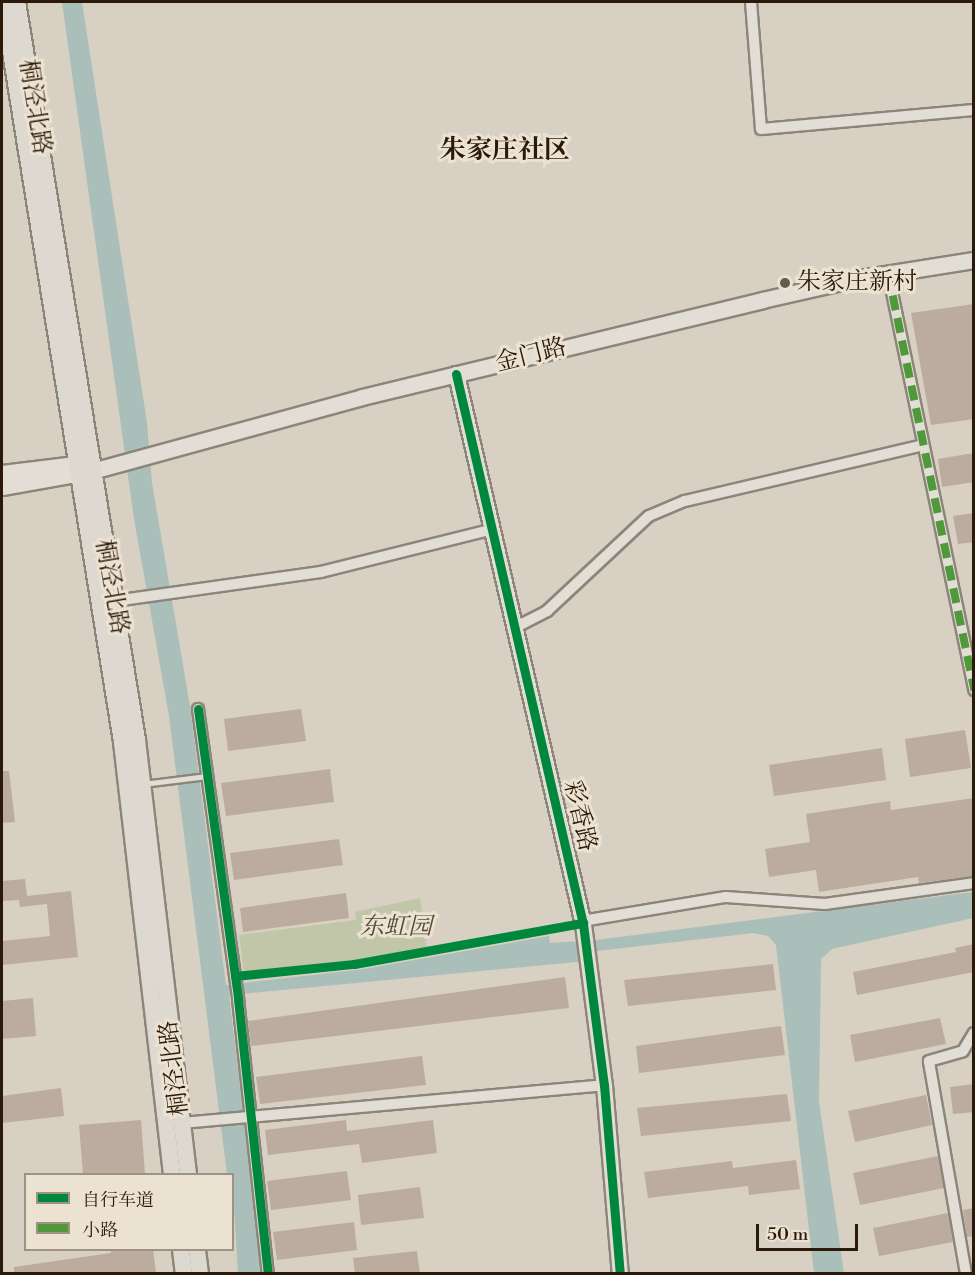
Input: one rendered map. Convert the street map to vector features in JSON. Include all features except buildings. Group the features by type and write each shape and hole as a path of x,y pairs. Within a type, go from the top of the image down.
{"main road":[{"name":"桐泾北路","path":"3,2 81,470 114,601 143,784 188,1173"},
{"name":"桐泾北路","path":"17,2 81,470 122,742 172,1173"},
{"name":"金门路","path":"2,487 114,464 456,374 888,273 974,260"},
{"name":"彩香路","path":"456,374 494,530 583,923 604,1085 620,1274"},
{"name":"金门路","path":"2,473 81,470"},
{"path":"181,1251 184,1274"},
{"path":"197,1251 200,1274"}],"street":[{"path":"751,2 761,129 974,110"},
{"path":"888,273 974,690"},
{"path":"516,627 548,611 658,512 685,501 923,445"},
{"path":"114,601 321,572 494,530"},
{"path":"198,709 205,777 238,999 246,1115 268,1274"},
{"path":"583,923 726,897 825,903 974,883"},
{"path":"966,1274 929,1061 963,1051 974,1033"},
{"path":"181,1123 219,1117 604,1085"}],"lane":[{"path":"143,784 205,777"}],"green space":[{"name":"东虹园","path":"420,898 427,948 351,962 244,974 239,935 356,920 355,912"}],"shaded area":[{"path":"62,2 82,2 147,423 152,483 190,706 226,985 364,969 549,936 550,943 596,940 973,892 973,918 832,949 821,959 819,1102 844,1273 814,1273 776,945 768,936 754,933 597,951 598,960 229,995 263,1273 238,1273 234,1173 227,1173 169,716 134,519"}],"marked path":[{"path":"888,273 974,690"}],"cycle path":[{"path":"456,374 583,924 604,1085 620,1274"},
{"path":"198,709 238,999 268,1274"},
{"path":"235,976 354,964 583,923"}],"place":[{"name":"朱家庄新村","path":"785,283"}],"district":[{"name":"朱家庄社区","path":"505,151"}]}
